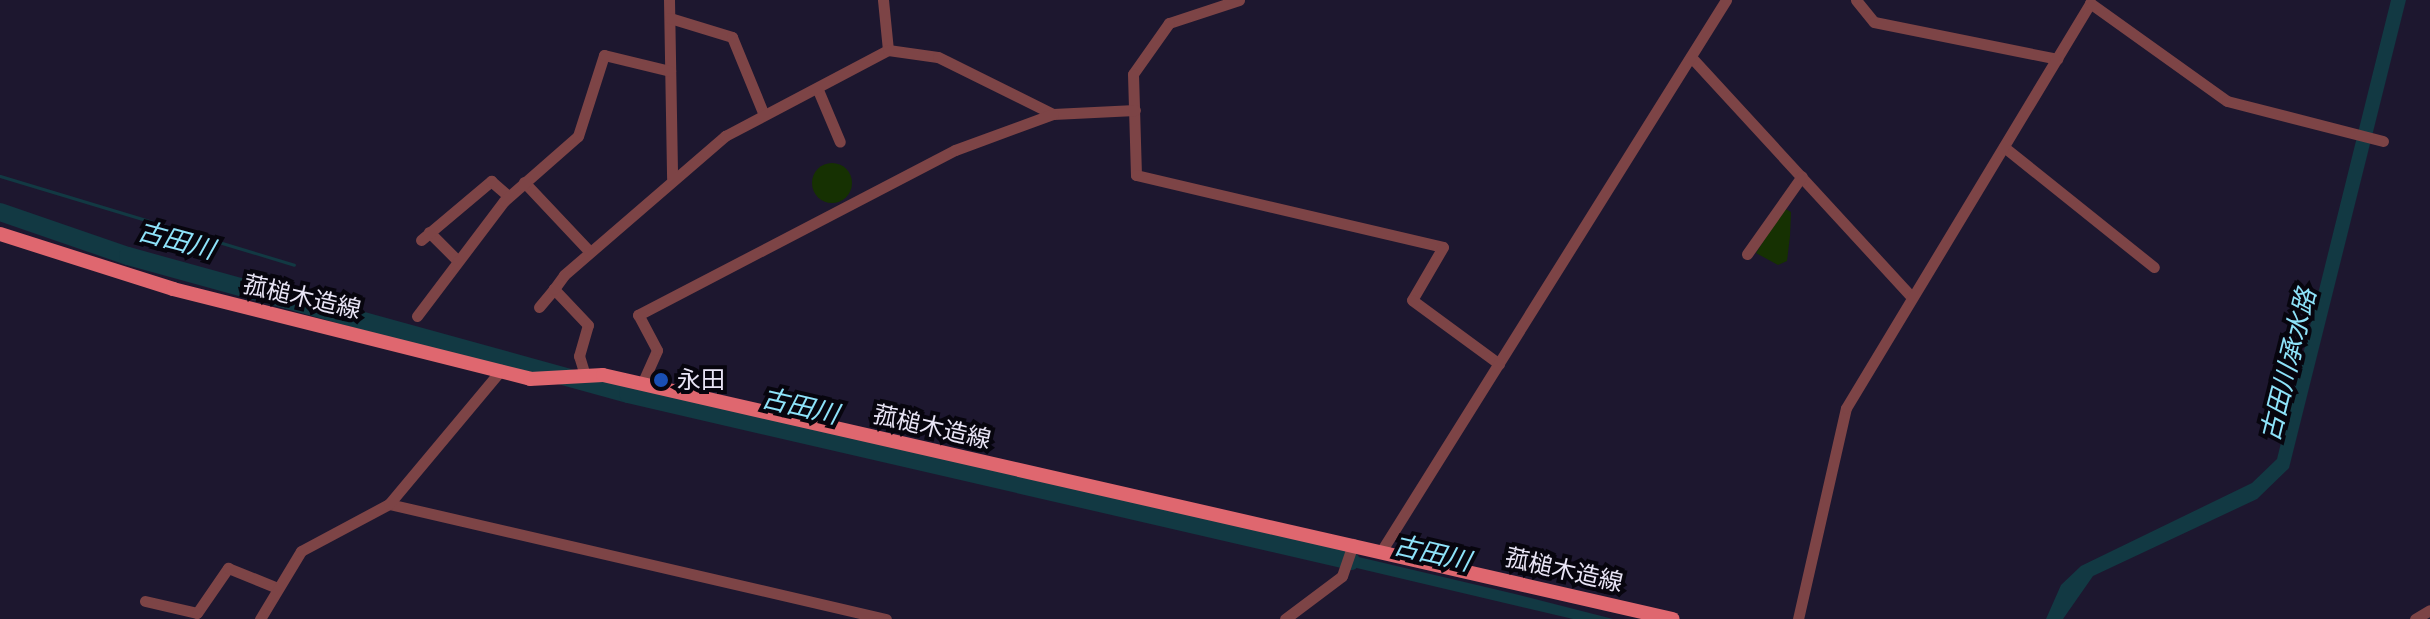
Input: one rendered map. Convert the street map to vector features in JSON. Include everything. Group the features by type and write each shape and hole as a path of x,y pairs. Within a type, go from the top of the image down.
{"main road":[{"name":"菰槌木造線","path":"0,234 173,289 501,370 557,381 583,372 642,384 1352,548 1382,550 1673,619"}],"street":[{"path":"669,0 672,178"},
{"path":"883,0 888,50"},
{"path":"1239,0 1164,27 1133,74 1136,175 1443,247 1412,300 1499,364"},
{"path":"1382,550 1726,0"},
{"path":"1856,0 1874,22 2057,59"},
{"path":"1798,619 1842,416 2093,3 2227,101 2383,141"},
{"path":"670,18 732,37 764,115"},
{"path":"539,307 589,251 672,178 764,115 818,90 888,50 938,57 1053,114"},
{"path":"417,316 508,196 582,131 604,55 670,71"},
{"path":"1691,57 1912,297"},
{"path":"818,90 840,142"},
{"path":"642,384 657,350 638,315 935,160 1053,114 1135,110"},
{"path":"2004,147 2154,267"},
{"path":"1747,254 1802,176"},
{"path":"457,260 425,236 491,181 508,196"},
{"path":"524,182 589,251"},
{"path":"554,289 588,325 579,356 583,372"},
{"path":"260,619 275,587 317,538 389,504 501,370"},
{"path":"389,504 886,619"},
{"path":"1285,619 1346,572 1352,548"},
{"path":"145,601 197,613 228,568 275,587"},
{"path":"2415,619 2430,610"}],"green space":[{"path":"832,163 846,169 852,183 846,197 832,203 818,197 812,183 818,169"},
{"path":"1784,208 1791,212 1790,236 1787,261 1778,265 1756,253"}],"water":[{"path":"2391,0 2406,0 2289,468 2257,499 2093,576 2063,619 2046,619 2061,585 2081,566 2252,483 2277,459"},
{"path":"1329,550 1613,619 1573,619 1327,561"}],"waterway":[{"path":"0,176 294,265"},
{"name":"古田川","path":"0,212 128,256 628,394 1351,561"}],"place":[{"name":"永田","path":"661,380"}],"water label":[{"name":"古田川承水路","path":"2289,365"}]}
